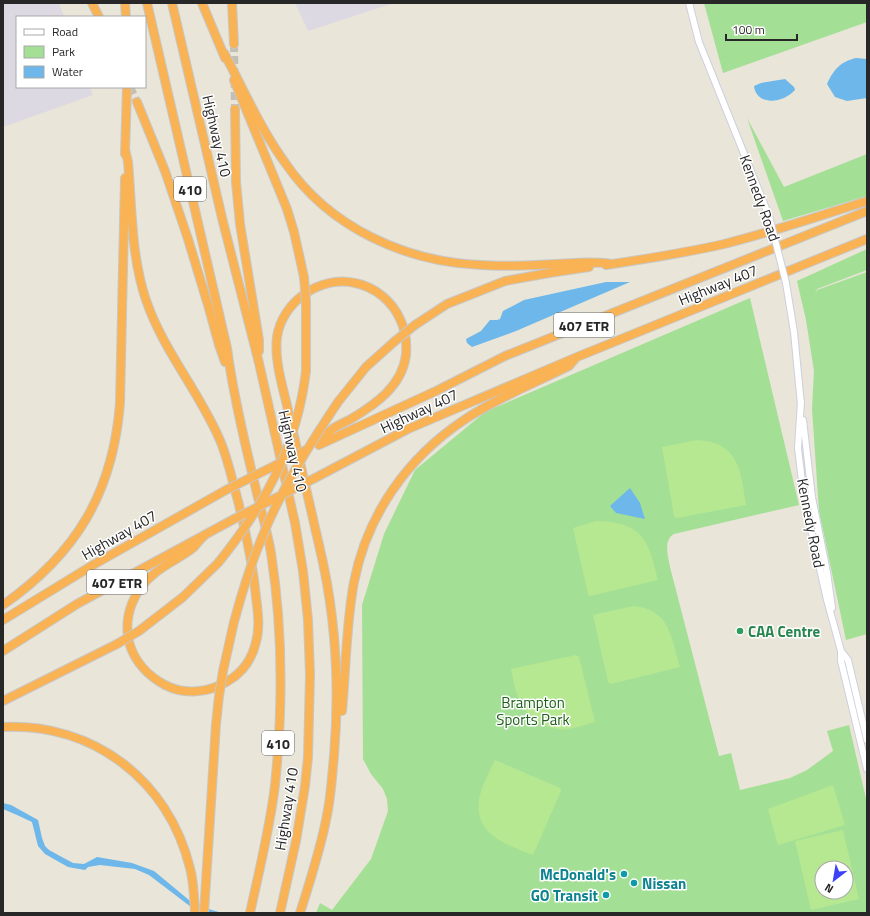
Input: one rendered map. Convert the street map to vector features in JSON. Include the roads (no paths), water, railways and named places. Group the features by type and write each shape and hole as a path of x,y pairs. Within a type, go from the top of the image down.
{"highway":[{"path":"92,3 98,16"},
{"path":"96,3 99,16"},
{"path":"125,3 126,16"},
{"name":"Highway 410","path":"146,3 227,348 245,444 271,550 279,633 279,732 274,787 266,837 250,912"},
{"name":"Highway 410","path":"172,3 223,222 259,363 303,571 308,620 310,729 305,786 296,841 280,913"},
{"path":"3,701 117,644 138,631 183,597 218,563 250,521 271,486 279,468 297,415 306,371 306,302 304,277 294,232 287,209 242,101 224,53 202,3"},
{"path":"232,3 234,44"},
{"path":"224,53 274,147 293,174 324,206 366,234 407,253 459,264 520,266 598,262 611,264"},
{"path":"3,605 21,593 40,577 74,538 98,498 112,459 116,440 120,404 127,88"},
{"path":"137,102 165,171 188,239 208,305 218,345 231,375"},
{"path":"235,109 236,182 259,340 259,363"},
{"path":"126,149 134,240 145,298 154,321 167,347 207,414 220,439 246,533 256,593 258,622 256,641 251,655 244,667 231,680 219,686 208,690 185,691 162,684 142,667 131,649 128,633 128,619 135,597 145,582 154,573 193,548 204,536"},
{"path":"204,913 215,732 223,671 234,622 251,566 263,533 278,500 301,460 338,402 366,367 415,325 447,304 505,282 549,273 689,251 723,244 867,201"},
{"name":"Highway 407","path":"3,620 93,565 226,490 306,450 436,391 505,356 867,211"},
{"name":"Highway 407","path":"3,651 77,604 234,519 408,429 577,357 867,239"},
{"path":"300,913 326,822 331,787 337,715 337,665 329,590 278,362 276,344 277,335 283,318 293,303 307,291 332,283 355,283 372,289 383,296 396,312 405,332 407,345 404,366 396,382 383,397 362,413 331,430 319,445"},
{"path":"331,787 335,775 354,581 364,547 382,507 393,489 414,462 445,433 481,410 569,366 577,357"},
{"path":"3,727 48,730 78,738 101,749 128,767 148,786 171,817 185,850 193,886 195,913"}],"main road":[{"name":"Kennedy Road","path":"689,3 699,42 769,216 786,282 794,332 801,401 798,448 804,498 827,600 834,620 841,651 841,661 867,769"},
{"name":"Kennedy Road","path":"841,651 848,660 867,740"}],"water":[{"path":"856,58 867,59 867,98 847,101 835,97 827,84 838,67"},
{"path":"785,79 794,87 795,90 779,100 765,100 755,91 754,86 761,83"},
{"path":"606,282 630,282 516,331 472,347 467,343 466,339 481,331 490,320 500,319 503,311 524,300"},
{"path":"630,488 640,503 645,519 616,513 610,506"},
{"path":"3,803 11,805 38,820 45,846 49,850 73,863 84,864 97,857 132,863 154,871 195,905 222,913 200,913 149,875 135,869 100,865 88,867 85,870 68,867 45,854 38,846 32,822 3,809"}],"tunnel":[{"path":"234,44 235,109"},
{"path":"130,88 137,102"}],"place":[{"name":"CAA Centre","path":"740,631"},
{"name":"McDonald's","path":"624,874"},
{"name":"Nissan","path":"634,883"},
{"name":"GO Transit","path":"606,895"}],"park label":[{"name":"Brampton Sports Park","path":"533,710"}]}
